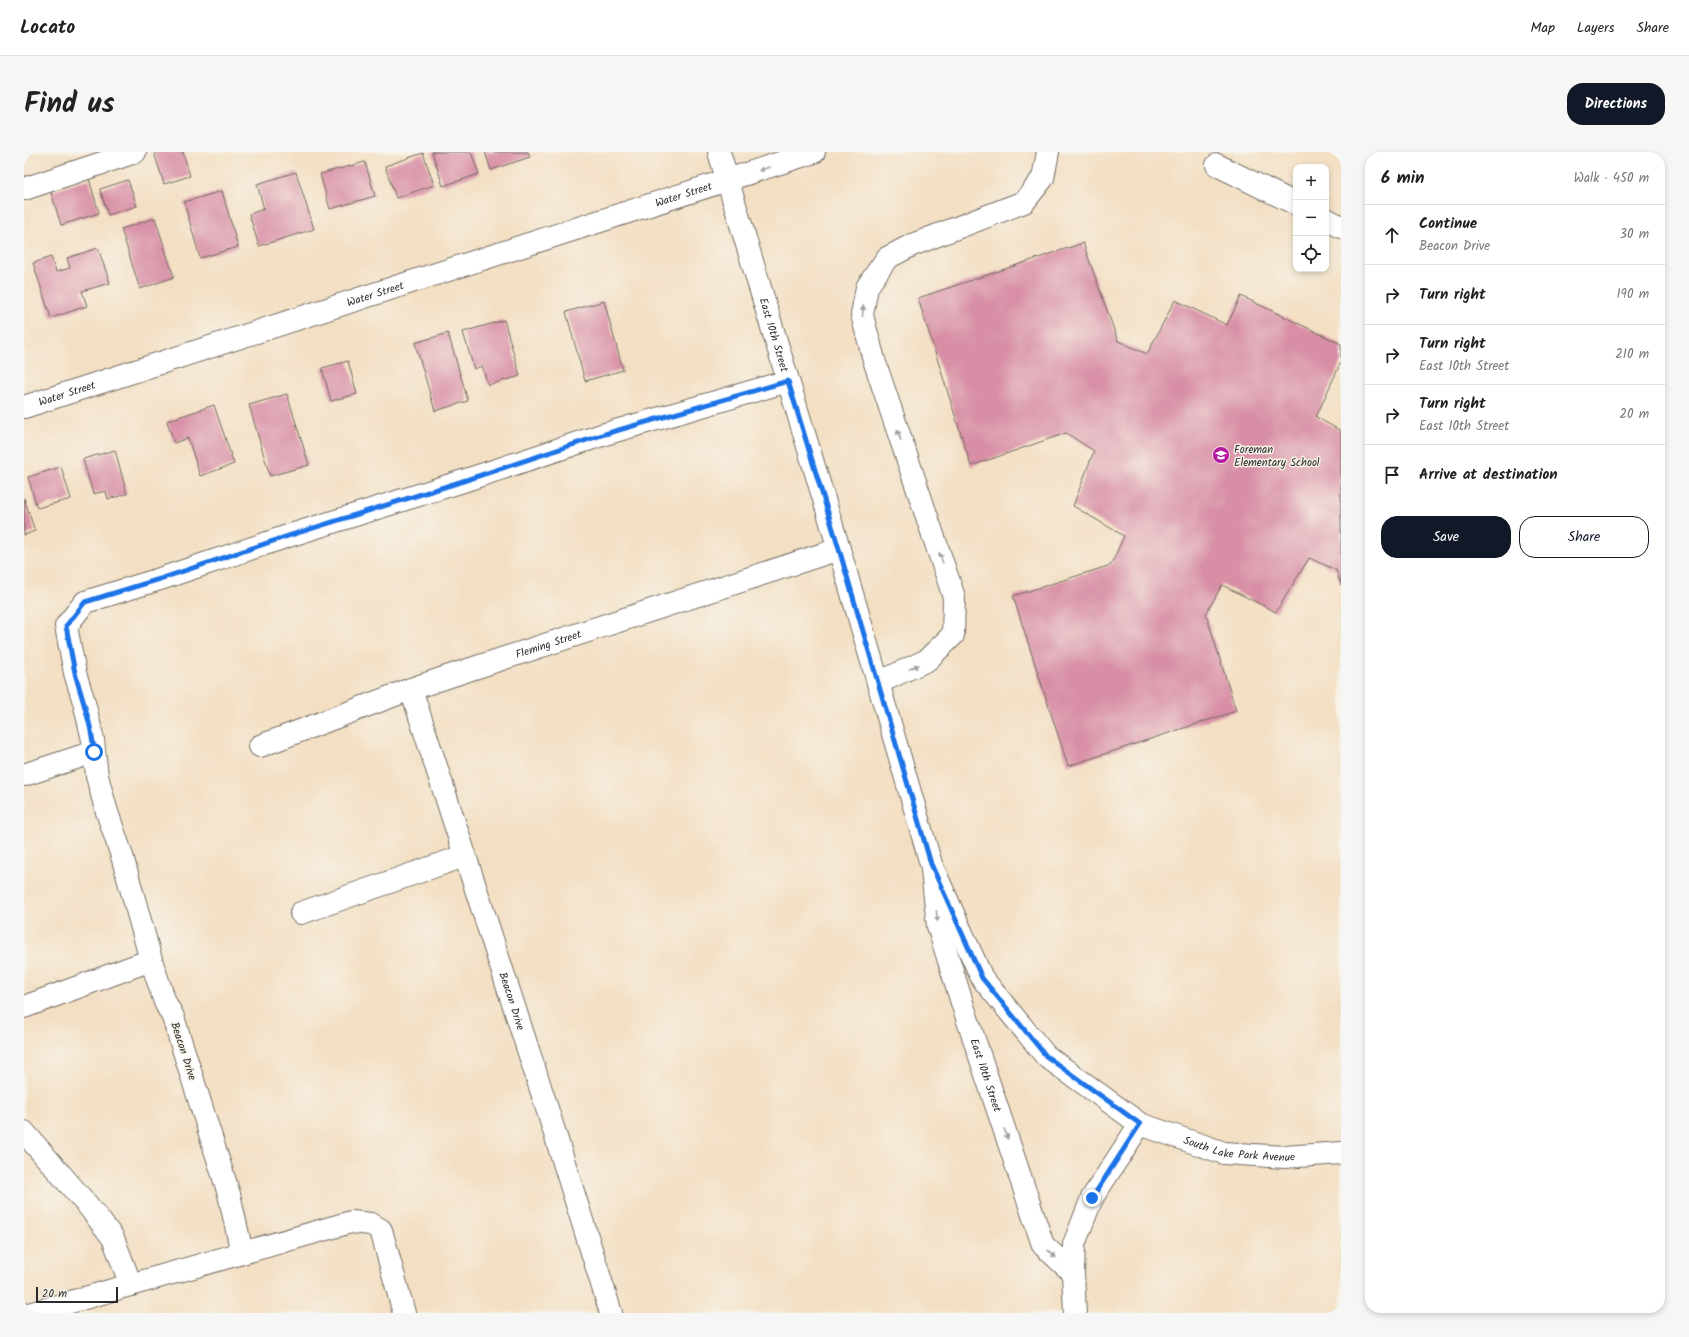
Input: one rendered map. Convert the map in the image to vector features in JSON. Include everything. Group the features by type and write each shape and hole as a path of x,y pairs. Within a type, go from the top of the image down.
{"street":[{"path":"24,188 135,152"},
{"name":"East 10th Street","path":"719,152 839,549 931,864 982,978 1046,1056 1140,1124"},
{"name":"Water Street","path":"24,407 814,152"},
{"path":"878,684 927,660 953,635 954,598 874,360 862,315 867,287 886,258 912,245 1024,202 1043,178 1048,152"},
{"path":"1217,165 1293,203"},
{"path":"1329,221 1341,227"},
{"name":"Beacon Drive","path":"242,1253 229,1194 173,1016 165,1002 151,960 122,856 106,809 97,776 93,740 75,673 66,626 85,602 605,434 788,381"},
{"name":"Fleming Street","path":"260,746 411,689 839,549"},
{"name":"Beacon Drive","path":"411,689 545,1102 611,1313"},
{"path":"24,775 94,752"},
{"path":"301,913 464,856"},
{"name":"East 10th Street","path":"931,864 938,926 964,1009 1043,1245 1073,1273"},
{"path":"24,1007 151,960"},
{"path":"1075,1313 1073,1273 1074,1244 1092,1198 1140,1124"},
{"name":"South Lake Park Avenue","path":"1140,1124 1224,1153 1284,1157 1341,1153"},
{"path":"24,1132 90,1208 113,1238 131,1285"},
{"path":"32,1313 351,1222 371,1224 381,1230 404,1313"}],"building":[{"path":"154,152 183,152 190,176 164,184"},
{"path":"432,152 471,152 479,174 443,186"},
{"path":"485,152 528,152 530,157 491,170"},
{"path":"423,153 434,185 396,198 385,166"},
{"path":"365,162 375,196 330,209 320,174"},
{"path":"296,172 314,229 259,246 249,214 264,209 257,184"},
{"path":"89,179 99,213 61,225 51,192"},
{"path":"128,180 137,206 108,215 100,189"},
{"path":"222,191 238,247 200,258 184,202"},
{"path":"155,218 174,277 140,289 121,229"},
{"path":"1083,243 1118,341 1147,354 1175,300 1227,325 1241,296 1341,344 1341,362 1316,417 1341,431 1341,585 1336,570 1309,558 1276,612 1222,585 1206,614 1236,711 1068,766 1013,596 1111,565 1124,536 1073,506 1094,451 1066,433 971,466 918,298"},
{"path":"98,248 110,283 82,291 87,306 51,318 33,263 51,257 56,272 70,268 67,258"},
{"path":"604,301 623,370 585,381 566,312"},
{"path":"504,320 520,376 488,385 482,366 474,369 463,332"},
{"path":"448,333 468,401 435,411 415,343"},
{"path":"348,361 357,394 331,401 322,368"},
{"path":"287,394 309,465 270,476 249,405"},
{"path":"214,405 234,464 200,476 188,438 174,443 167,421"},
{"path":"115,450 127,494 108,499 106,491 93,494 83,459"},
{"path":"61,467 71,499 37,508 28,477"},
{"path":"24,498 35,531 24,535"}],"place":[{"name":"Foreman Elementary School","path":"1221,455"}],"route":[{"path":"94,752 93,740 75,673 66,626 85,602 605,434 788,381 839,549 931,864 982,978 1046,1056 1140,1124 1092,1198"}]}
